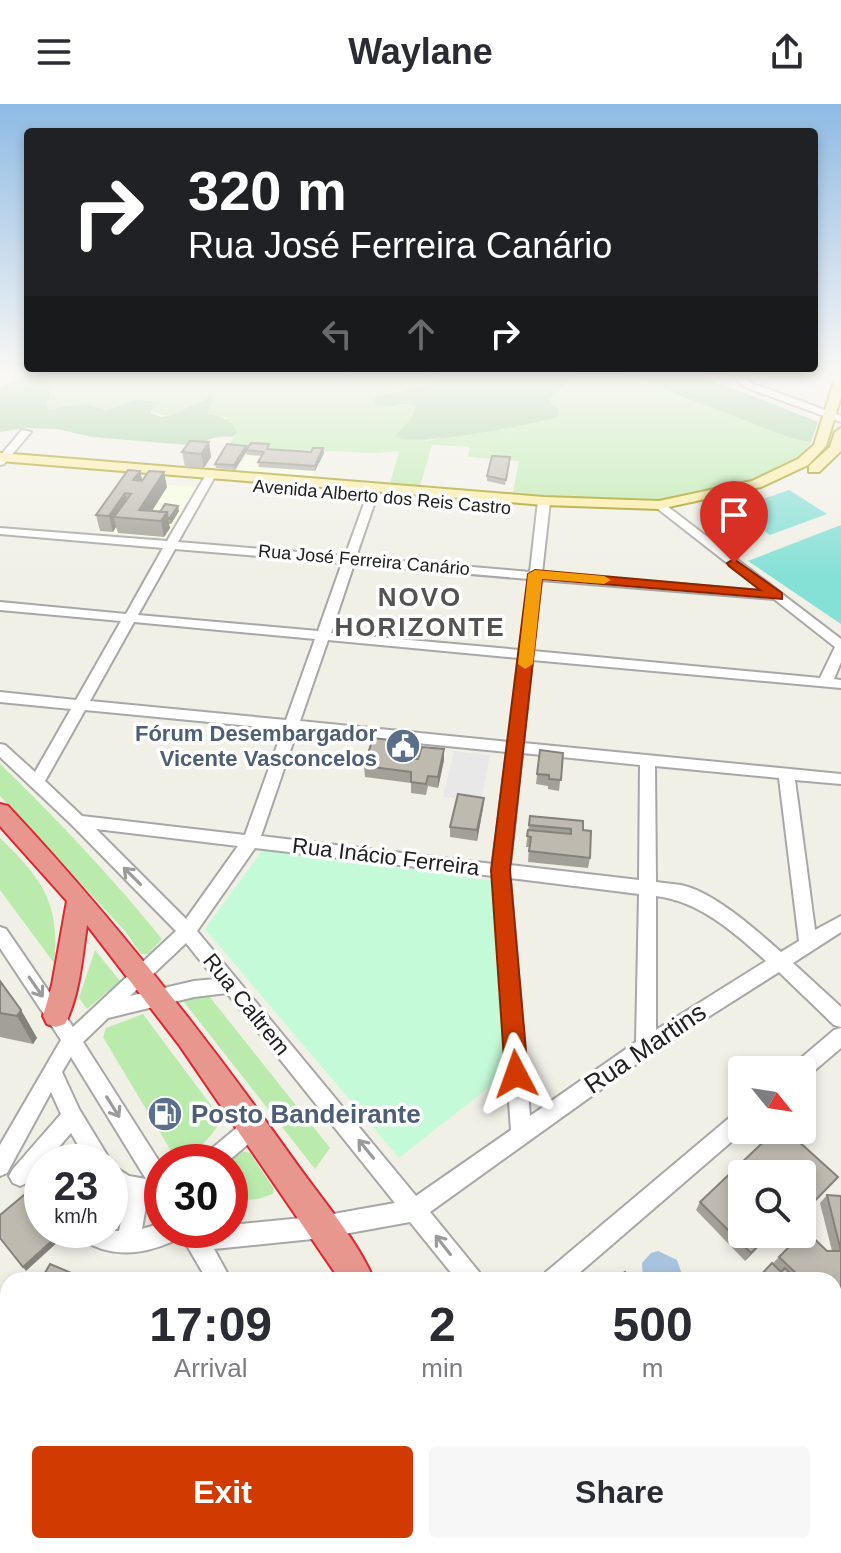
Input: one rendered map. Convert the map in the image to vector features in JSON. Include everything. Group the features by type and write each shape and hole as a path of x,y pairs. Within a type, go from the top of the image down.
{"highway":[{"path":"0,812 79,898 159,998 353,1272"},
{"path":"56,1016 65,985 79,898"}],"main road":[{"path":"664,510 774,478 803,462 822,442"},
{"path":"664,510 784,484 820,465 838,449"},
{"name":"Avenida Alberto dos Reis Castro","path":"1,461 544,506 664,510"}],"street":[{"path":"1,461 18,442"},
{"path":"820,446 838,449"},
{"path":"36,783 210,478"},
{"path":"7,1168 52,1071 71,1041 187,931 252,839 374,491"},
{"path":"521,1132 501,870 544,506"},
{"path":"664,510 841,646 825,683"},
{"name":"Rua José Ferreira Canário","path":"0,531 777,596"},
{"path":"0,606 841,684"},
{"path":"0,697 841,779"},
{"name":"Rua Caltrem","path":"0,749 78,821 187,931 465,1272"},
{"path":"646,1046 648,759"},
{"path":"786,773 808,945"},
{"name":"Rua Inácio Ferreira","path":"78,821 252,839 681,892 705,902 779,961 841,1019"},
{"name":"Rua Martins","path":"248,1232 322,1227 415,1210 646,1046 841,923"},
{"path":"0,934 56,1016 144,1159"},
{"path":"101,1012 194,989 231,985"},
{"path":"816,1057 841,1036"},
{"path":"52,1071 72,1116 89,1144"},
{"path":"7,1168 72,1116"},
{"path":"233,1144 253,1127"},
{"path":"563,1272 728,1132"},
{"path":"7,1168 24,1180"},
{"path":"128,1186 144,1190"},
{"path":"138,1190 128,1244 144,1239"},
{"path":"201,1248 215,1272"}],"shaded area":[{"path":"251,448 324,453 312,478 237,472"},
{"path":"131,482 196,487 166,538 96,532"},
{"path":"789,490 827,514 770,535 732,510"},
{"path":"841,525 841,624 748,561"},
{"path":"454,751 490,755 481,801 443,797"},
{"path":"658,1251 677,1260 681,1272 643,1272 642,1263 651,1253"}],"green space":[{"path":"147,442 202,442 188,445"},
{"path":"231,442 811,442 808,454 780,471 708,491 633,501 513,492 519,461 468,457 470,447 432,445 420,486 390,484 399,451 377,453 227,447"},
{"path":"0,764 84,849 162,939 148,954 141,954 125,931 0,796"},
{"path":"0,838 27,866 45,893 54,924 54,963 0,890"},
{"path":"264,848 496,881 507,1073 399,1158 205,929"},
{"path":"95,950 120,981 87,1009 79,998"},
{"path":"209,996 330,1148 315,1169 184,1002 188,998"},
{"path":"143,1014 222,1120 203,1144 167,1144 103,1037 106,1028"},
{"path":"248,1152 274,1189 273,1194 248,1200"}],"building":[{"path":"190,442 209,442 201,454 182,452"},
{"path":"251,443 269,444 267,449 311,452 313,448 323,448 315,466 258,462 264,452 246,450"},
{"path":"227,444 246,446 234,465 215,464"},
{"path":"492,456 510,457 506,480 487,476"},
{"path":"128,470 140,471 133,480 142,481 149,471 164,472 139,510 167,512 161,521 114,517 131,494 125,493 109,516 96,515"},
{"path":"165,504 178,506 169,519 167,512 160,512"},
{"path":"373,738 416,743 412,759 418,759 422,747 444,749 438,777 428,776 426,784 411,782 411,772 364,766"},
{"path":"540,750 563,753 561,780 537,774"},
{"path":"458,794 484,798 477,830 450,827"},
{"path":"530,816 583,821 583,830 591,831 590,858 529,851 531,837 527,836 528,830 571,834 571,829 529,825"},
{"path":"0,981 21,1010 17,1016 0,1013"},
{"path":"761,1144 801,1144 838,1177 816,1200 816,1160 744,1160"},
{"path":"728,1175 728,1230 700,1202"},
{"path":"24,1195 24,1248 44,1248 23,1267 0,1238 0,1215"},
{"path":"827,1195 841,1196 841,1251"},
{"path":"816,1240 827,1251 841,1251 841,1272 795,1272 779,1257 788,1248 816,1248"},
{"path":"772,1263 781,1272 764,1272"},
{"path":"50,1264 69,1272 46,1272"}],"slow traffic":[{"path":"525,664 535,574 604,580"}],"place":[{"name":"Fórum Desembargador Vicente Vasconcelos","path":"403,746"},
{"name":"Posto Bandeirante","path":"165,1114"}],"district":[{"name":"NOVO HORIZONTE","path":"420,612"}],"route":[{"path":"516,1074 501,870 535,574 777,596 734,563"}]}
